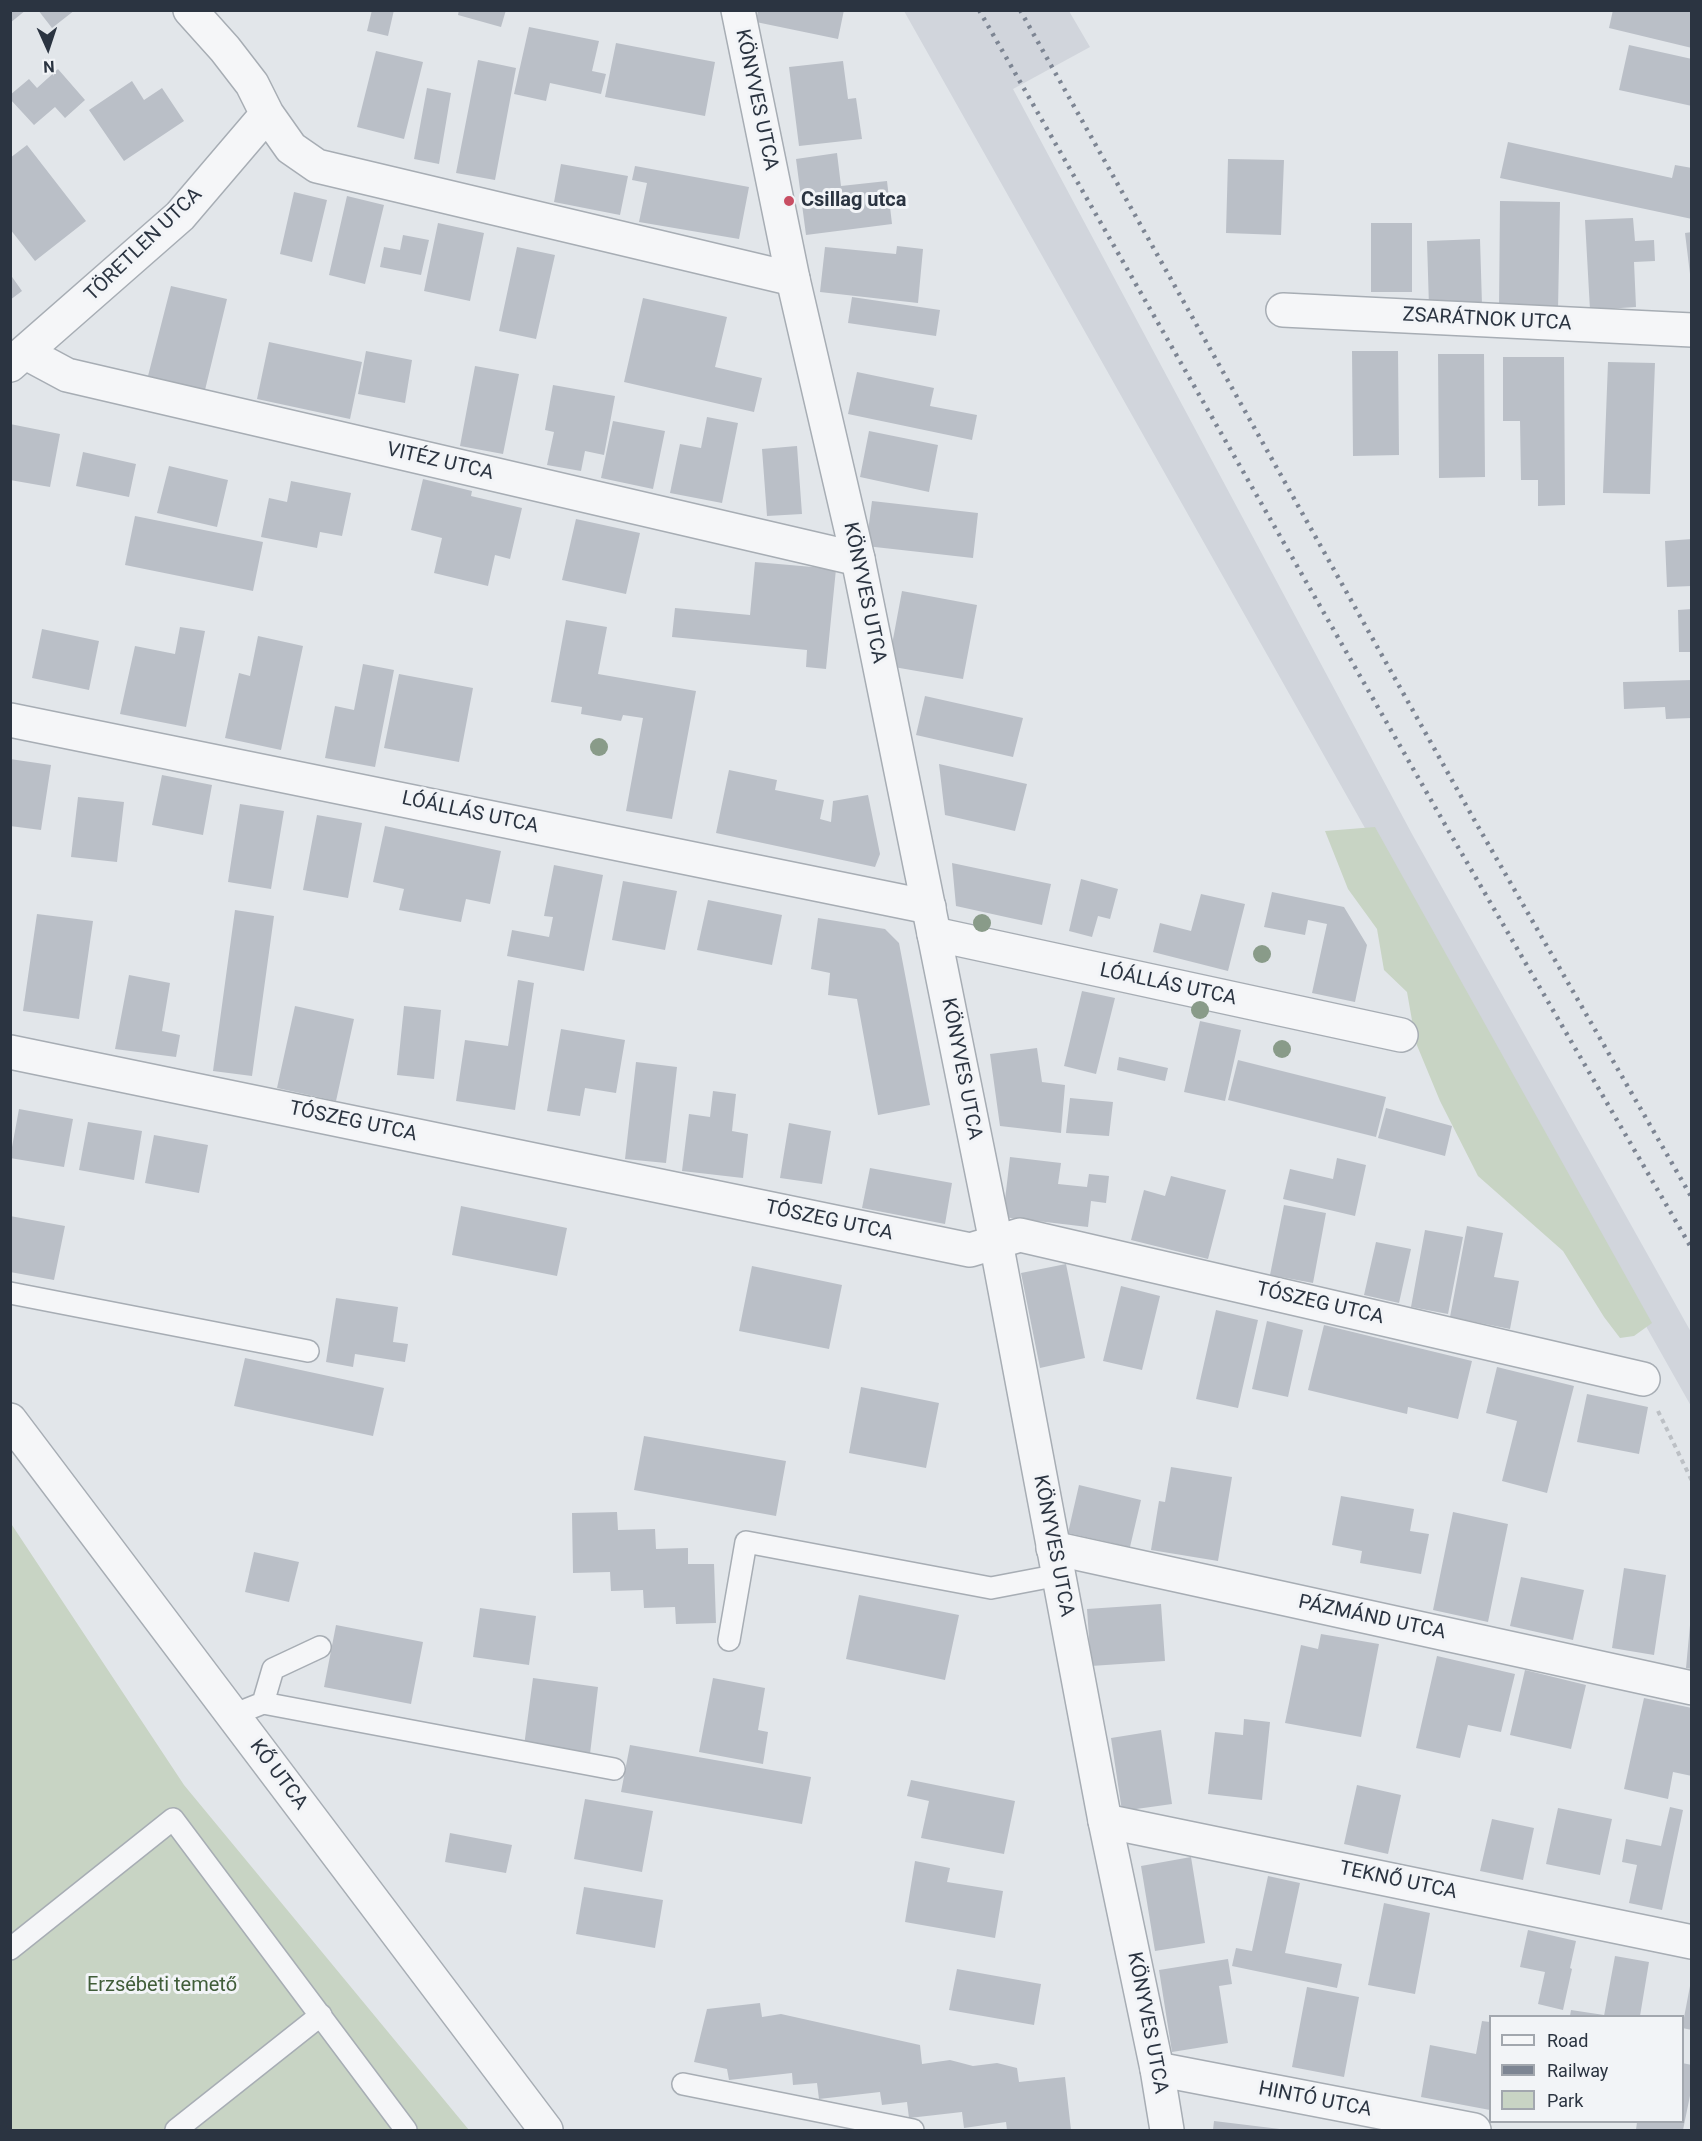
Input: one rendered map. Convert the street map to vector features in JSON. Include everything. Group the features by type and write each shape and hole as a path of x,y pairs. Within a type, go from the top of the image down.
{"street":[{"path":"190,10 252,84 267,114 291,148 317,166 793,279"},
{"name":"KÖNYVES UTCA","path":"738,10 793,279 858,559 932,921 996,1242 1105,1821 1157,2069 1167,2130"},
{"name":"TÖRETLEN UTCA","path":"18,359 180,216 267,114"},
{"name":"ZSARÁTNOK UTCA","path":"1283,310 1692,330"},
{"name":"VITÉZ UTCA","path":"18,359 67,375 858,559"},
{"name":"LÓÁLLÁS UTCA","path":"10,720 932,921 1401,1035"},
{"name":"TÓSZEG UTCA","path":"10,1052 970,1250 1020,1235 1643,1379"},
{"name":"KŐ UTCA","path":"10,1420 546,2130"},
{"name":"PÁZMÁND UTCA","path":"1056,1562 1692,1688"},
{"name":"TEKNŐ UTCA","path":"1105,1821 1692,1942"},
{"name":"HINTÓ UTCA","path":"1157,2069 1474,2130"}],"lane":[{"path":"10,1293 308,1351"},
{"path":"729,1640 746,1542 991,1588 1056,1562"},
{"path":"264,1703 273,1669 320,1647"},
{"path":"233,1715 264,1703 614,1769"},
{"path":"10,1949 173,1819 406,2130"},
{"path":"176,2130 321,2015"},
{"path":"683,2084 913,2130"}],"path":[{"path":"1643,1379 1692,1480"}],"shaded area":[{"path":"904,11 1069,11 1090,47 1013,89 1412,834 1691,1332 1691,1406"}],"green space":[{"path":"1375,827 1652,1323 1634,1336 1620,1338 1604,1317 1563,1251 1478,1176 1440,1101 1416,1043 1407,992 1384,970 1377,929 1348,889 1325,831"},
{"name":"Erzsébeti temető","path":"10,1522 184,1785 469,2130 11,2130"}],"building":[{"path":"10,10 26,10 10,23"},
{"path":"38,10 75,10 52,28"},
{"path":"372,10 394,10 388,36 367,31"},
{"path":"459,10 506,10 501,27 458,15"},
{"path":"758,10 844,10 838,39 756,22"},
{"path":"1613,10 1692,10 1692,48 1609,28"},
{"path":"529,27 599,41 592,71 606,74 601,94 550,83 546,101 514,94"},
{"path":"616,43 715,62 705,116 605,97"},
{"path":"1629,45 1692,59 1692,106 1619,90"},
{"path":"376,51 423,62 404,139 357,127"},
{"path":"478,60 516,68 495,180 456,173"},
{"path":"843,61 848,99 856,98 862,139 799,146 789,67"},
{"path":"58,69 85,100 65,118 55,107 34,125 10,99 10,95 29,79 37,88"},
{"path":"132,81 144,100 162,88 184,121 124,161 89,110"},
{"path":"427,88 451,93 439,164 414,159"},
{"path":"1508,142 1672,178 1675,165 1692,168 1692,219 1500,178"},
{"path":"27,145 86,221 35,261 10,229 10,158"},
{"path":"837,153 841,186 887,181 892,224 806,235 796,159"},
{"path":"1228,159 1284,160 1281,235 1226,233"},
{"path":"561,164 628,176 620,215 554,202"},
{"path":"635,166 749,187 739,239 639,222 647,183 632,180"},
{"path":"294,192 327,200 312,262 280,254"},
{"path":"347,196 384,205 365,284 329,275"},
{"path":"1500,201 1560,202 1558,310 1499,309"},
{"path":"1633,218 1635,241 1654,240 1655,261 1634,262 1636,307 1590,310 1585,220"},
{"path":"438,223 484,233 470,301 424,291"},
{"path":"1371,223 1412,223 1412,292 1371,292"},
{"path":"1692,232 1692,274 1690,274 1685,233"},
{"path":"403,235 429,240 421,275 380,267 384,247 400,250"},
{"path":"1480,239 1482,305 1429,307 1427,241"},
{"path":"897,246 923,249 918,303 820,292 825,247 896,254"},
{"path":"517,247 555,255 536,339 499,331"},
{"path":"10,274 22,291 10,300"},
{"path":"171,286 227,299 205,390 148,376"},
{"path":"852,297 940,310 936,336 848,323"},
{"path":"643,298 727,317 715,367 762,378 754,412 624,382"},
{"path":"269,342 362,362 350,419 257,399"},
{"path":"366,351 412,360 405,403 358,394"},
{"path":"1352,351 1398,351 1399,455 1353,456"},
{"path":"1438,354 1484,354 1485,477 1439,478"},
{"path":"1503,357 1564,357 1565,505 1538,506 1538,480 1521,480 1520,421 1503,421"},
{"path":"1608,362 1655,363 1650,494 1603,493"},
{"path":"475,366 519,374 503,454 460,446"},
{"path":"857,372 934,388 930,406 977,415 972,440 848,414"},
{"path":"553,385 615,396 604,455 585,451 581,471 547,465 554,432 545,430"},
{"path":"707,417 738,423 722,503 670,493 680,444 701,448"},
{"path":"613,421 665,431 653,489 601,478"},
{"path":"10,424 60,434 50,487 10,480"},
{"path":"869,431 938,445 929,492 860,477"},
{"path":"797,446 802,514 767,516 762,449"},
{"path":"83,452 136,464 129,497 76,486"},
{"path":"169,466 228,480 217,527 157,513"},
{"path":"423,479 472,491 471,496 522,508 510,559 495,555 488,586 434,573 442,538 411,530"},
{"path":"291,481 351,493 342,536 320,532 317,548 261,537 269,498 287,502"},
{"path":"872,501 978,513 973,558 866,546"},
{"path":"135,516 263,542 253,591 125,565"},
{"path":"576,519 640,533 626,594 562,580"},
{"path":"1692,539 1692,586 1667,587 1665,541"},
{"path":"755,562 836,569 826,669 806,667 807,650 672,637 675,608 750,615"},
{"path":"902,591 977,605 963,679 888,666"},
{"path":"1692,609 1692,652 1679,652 1678,610"},
{"path":"566,620 607,627 598,674 696,691 672,819 626,811 643,718 623,715 621,721 581,714 582,707 551,702"},
{"path":"180,627 205,631 186,727 120,714 135,646 175,654"},
{"path":"42,629 99,641 89,690 32,678"},
{"path":"258,636 303,646 281,750 225,738 239,673 250,676"},
{"path":"363,664 394,670 375,767 325,758 335,706 354,710"},
{"path":"399,674 473,688 459,762 384,748"},
{"path":"1692,680 1692,718 1666,719 1665,707 1624,709 1623,682"},
{"path":"925,696 1023,718 1013,757 916,735"},
{"path":"10,759 51,765 41,830 10,826"},
{"path":"939,764 1027,784 1015,831 945,815"},
{"path":"729,770 777,780 775,790 824,800 820,819 831,822 833,801 868,795 880,854 875,867 716,833"},
{"path":"162,775 212,785 203,835 152,825"},
{"path":"78,797 124,802 117,862 71,857"},
{"path":"240,804 284,811 271,889 228,882"},
{"path":"317,815 362,823 348,898 303,890"},
{"path":"385,826 501,851 490,904 466,899 461,922 399,910 404,889 373,882"},
{"path":"952,863 1051,884 1042,925 956,906"},
{"path":"554,865 603,875 584,971 507,956 512,930 549,937 553,917 544,916"},
{"path":"1081,879 1118,889 1110,919 1098,916 1092,937 1069,931"},
{"path":"623,881 677,891 665,950 612,940"},
{"path":"1272,892 1344,907 1367,945 1355,1002 1312,993 1327,924 1308,920 1305,935 1264,927"},
{"path":"1201,894 1245,904 1228,971 1153,952 1160,923 1191,931"},
{"path":"708,900 782,915 772,965 697,950"},
{"path":"235,910 274,916 252,1076 213,1071"},
{"path":"37,914 93,921 79,1019 23,1011"},
{"path":"818,918 885,929 899,943 930,1105 878,1115 857,999 828,995 830,973 811,969"},
{"path":"129,975 170,983 162,1031 180,1035 176,1057 115,1049"},
{"path":"518,980 534,983 515,1110 456,1101 465,1040 508,1046"},
{"path":"1082,991 1115,998 1096,1074 1064,1066"},
{"path":"295,1006 354,1019 336,1101 277,1088"},
{"path":"404,1006 441,1010 434,1079 397,1075"},
{"path":"1200,1021 1241,1030 1225,1101 1184,1092"},
{"path":"561,1029 625,1040 616,1093 585,1088 580,1116 547,1111"},
{"path":"1037,1048 1042,1082 1065,1085 1061,1133 1000,1126 990,1054"},
{"path":"1119,1057 1168,1068 1165,1081 1117,1070"},
{"path":"1238,1060 1386,1097 1376,1137 1228,1100"},
{"path":"636,1062 677,1067 666,1163 625,1159"},
{"path":"713,1091 736,1094 732,1131 748,1134 743,1178 682,1171 689,1114 710,1117"},
{"path":"1070,1098 1113,1102 1109,1136 1066,1133"},
{"path":"1386,1108 1452,1126 1445,1156 1378,1138"},
{"path":"19,1109 73,1119 64,1167 10,1158"},
{"path":"88,1122 142,1131 134,1180 79,1170"},
{"path":"789,1123 831,1131 822,1184 780,1178"},
{"path":"154,1135 208,1145 199,1193 145,1183"},
{"path":"1010,1157 1061,1163 1058,1184 1087,1187 1089,1174 1109,1176 1106,1203 1091,1201 1088,1227 1003,1217"},
{"path":"1337,1158 1366,1165 1355,1216 1283,1199 1290,1169 1333,1179"},
{"path":"870,1168 952,1183 945,1224 862,1208"},
{"path":"1171,1176 1226,1190 1208,1259 1131,1240 1144,1190 1165,1196"},
{"path":"1284,1205 1326,1213 1313,1283 1270,1275"},
{"path":"461,1206 567,1228 557,1276 452,1255"},
{"path":"10,1216 65,1226 54,1280 10,1272"},
{"path":"1467,1226 1503,1233 1494,1277 1519,1281 1510,1329 1450,1317"},
{"path":"1425,1230 1463,1237 1448,1314 1411,1307"},
{"path":"1376,1242 1411,1249 1399,1303 1364,1295"},
{"path":"1066,1264 1085,1358 1040,1368 1021,1273"},
{"path":"752,1266 842,1285 829,1349 739,1331"},
{"path":"1121,1286 1160,1296 1142,1370 1103,1361"},
{"path":"336,1298 398,1307 393,1342 408,1344 405,1362 355,1354 353,1367 326,1362"},
{"path":"1216,1310 1258,1320 1238,1408 1196,1399"},
{"path":"1267,1321 1303,1330 1288,1397 1252,1389"},
{"path":"1324,1325 1472,1361 1458,1419 1408,1407 1407,1414 1308,1390"},
{"path":"245,1358 384,1388 373,1436 234,1406"},
{"path":"1497,1367 1574,1386 1547,1493 1502,1481 1517,1421 1486,1413"},
{"path":"861,1387 939,1403 926,1468 849,1453"},
{"path":"1587,1394 1648,1407 1639,1454 1577,1442"},
{"path":"644,1436 786,1461 776,1516 634,1490"},
{"path":"1171,1467 1232,1477 1218,1561 1151,1550 1159,1501 1165,1502"},
{"path":"1079,1485 1141,1500 1130,1547 1068,1533"},
{"path":"1341,1496 1414,1509 1410,1531 1429,1534 1421,1574 1360,1563 1362,1551 1332,1545"},
{"path":"617,1512 618,1530 655,1529 656,1549 688,1548 688,1564 714,1564 716,1623 676,1624 675,1607 644,1608 643,1590 611,1591 610,1572 573,1573 572,1513"},
{"path":"1453,1512 1508,1524 1488,1622 1433,1610"},
{"path":"254,1552 299,1562 289,1602 245,1592"},
{"path":"1624,1568 1666,1575 1654,1655 1612,1648"},
{"path":"1521,1577 1584,1590 1573,1640 1510,1626"},
{"path":"859,1595 959,1615 945,1680 846,1659"},
{"path":"1161,1604 1165,1661 1091,1666 1087,1609"},
{"path":"480,1608 536,1616 529,1665 473,1657"},
{"path":"336,1625 423,1642 411,1704 324,1687"},
{"path":"1690,1625 1692,1625 1692,1669 1686,1668"},
{"path":"1321,1634 1379,1644 1361,1737 1285,1723 1301,1645 1318,1649"},
{"path":"1437,1656 1515,1674 1501,1732 1468,1725 1460,1758 1416,1748"},
{"path":"1525,1670 1586,1685 1571,1749 1510,1735"},
{"path":"533,1678 598,1687 590,1754 524,1746"},
{"path":"713,1678 765,1688 758,1730 768,1732 763,1764 699,1752"},
{"path":"1644,1698 1692,1708 1692,1776 1673,1772 1668,1799 1624,1789"},
{"path":"1244,1719 1270,1722 1262,1800 1208,1794 1215,1732 1243,1735"},
{"path":"1161,1730 1172,1804 1122,1811 1111,1738"},
{"path":"630,1745 811,1777 802,1824 621,1792"},
{"path":"911,1780 1015,1801 1004,1854 921,1838 929,1801 907,1796"},
{"path":"1357,1785 1401,1795 1388,1854 1344,1844"},
{"path":"585,1799 653,1811 642,1872 574,1859"},
{"path":"1670,1807 1683,1810 1662,1910 1629,1903 1637,1865 1622,1862 1626,1839 1661,1846"},
{"path":"1558,1808 1612,1819 1600,1875 1546,1864"},
{"path":"1492,1819 1534,1828 1523,1880 1480,1871"},
{"path":"450,1833 512,1845 506,1873 445,1862"},
{"path":"1191,1857 1205,1943 1155,1951 1141,1866"},
{"path":"915,1861 950,1868 947,1882 1003,1891 995,1938 905,1922"},
{"path":"1268,1876 1300,1883 1285,1953 1342,1964 1337,1988 1232,1966 1236,1948 1252,1951"},
{"path":"584,1887 663,1900 655,1948 576,1934"},
{"path":"1384,1903 1430,1913 1415,1994 1368,1985"},
{"path":"1528,1930 1576,1941 1563,2010 1538,2004 1545,1972 1520,1967"},
{"path":"1615,1956 1649,1962 1640,2015 1604,2015"},
{"path":"1228,1959 1232,1984 1219,1986 1228,2043 1172,2052 1159,1970"},
{"path":"957,1969 1041,1984 1034,2025 949,2010"},
{"path":"1690,1986 1692,1986 1692,2030 1684,2028"},
{"path":"1307,1987 1359,1997 1344,2077 1292,2067"},
{"path":"760,2003 762,2017 781,2014 920,2045 922,2064 950,2060 973,2066 997,2063 1017,2068 1019,2082 1065,2077 1071,2130 1007,2130 1006,2122 964,2128 962,2112 909,2118 907,2102 882,2105 880,2092 819,2099 817,2083 793,2085 792,2073 729,2080 727,2069 694,2062 707,2009"},
{"path":"1571,2010 1604,2015 1570,2015"},
{"path":"1482,2021 1489,2022 1489,2110 1421,2097 1430,2045 1476,2054"},
{"path":"1684,2063 1692,2065 1692,2086 1683,2130 1636,2130 1637,2123 1684,2123"},
{"path":"1214,2121 1280,2129 1280,2130 1213,2130"}],"railway":[{"path":"979,10 1451,835 1692,1249"},
{"path":"1020,10 1476,823 1692,1198"}],"place":[{"name":"Csillag utca","path":"789,201"}]}
